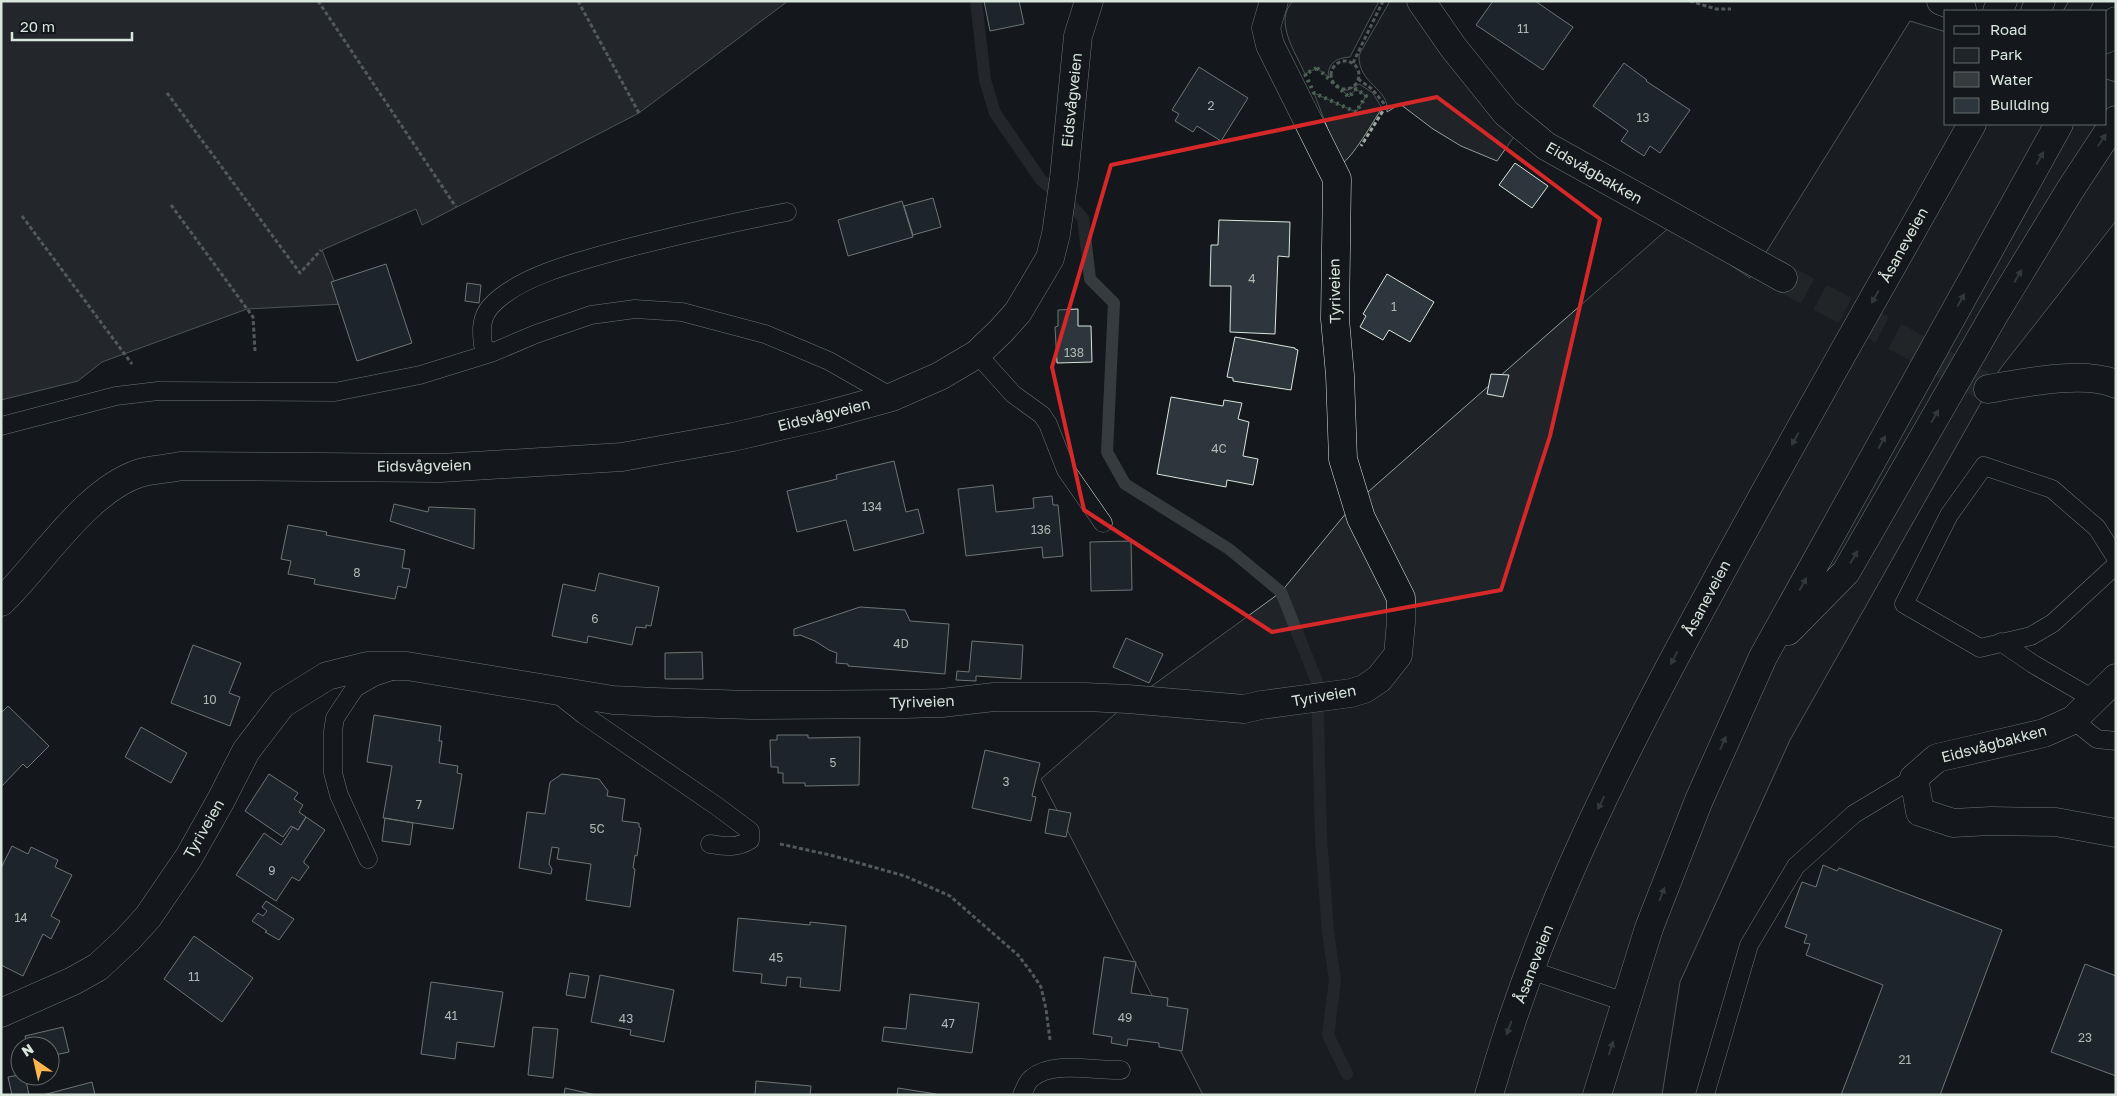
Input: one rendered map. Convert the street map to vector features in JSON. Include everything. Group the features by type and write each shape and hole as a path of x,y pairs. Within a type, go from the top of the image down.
{"main road":[{"name":"Eidsvågveien","path":"1,602 80,515 110,488 140,473 181,466 441,468 622,457 742,435 823,416 892,397 940,376 977,354 1001,332 1018,312 1050,258 1058,221 1064,178 1078,36 1088,1"},
{"name":"Tyriveien","path":"1,1013 73,981 98,967 128,939 148,917 189,857 246,751 282,704 327,676 367,666 407,666 613,700 751,705 942,703 994,696 1128,699 1244,709 1345,694 1364,689 1379,679 1398,655 1402,622 1401,598 1361,518 1343,459 1340,374 1335,319 1337,179 1270,45 1266,28 1274,1"},
{"name":"Eidsvågbakken","path":"1421,1 1453,47 1506,112 1546,146 1783,278"},
{"path":"2107,37 2116,21"},
{"path":"1763,657 1846,572 1994,315 2070,190 2116,120"},
{"path":"1950,163 1956,125"},
{"name":"Åsaneveien","path":"1489,1095 1502,1046 1530,970 1586,834 1653,697 1750,519 1971,125"},
{"path":"1597,1095 1649,928 1696,809 1763,657 2058,125"},
{"path":"1988,389 2050,378 2106,380 2116,384"},
{"name":"Eidsvågbakken","path":"1914,778 1937,758 2044,733 2073,720 2116,678"},
{"path":"1914,778 1920,812 1953,823 1991,821 2056,822 2116,833"}],"lane":[{"path":"492,353 482,345 483,319 490,306 531,279 589,258 703,228 787,212"},
{"name":"Eidsvågveien","path":"1,426 116,396 158,391 335,392 420,376 492,353 536,334 591,315 636,309 682,312 764,334 847,370 892,397"},
{"path":"977,354 1013,394 1042,416 1048,424 1066,470 1103,523"},
{"path":"2116,558 2097,528 2052,489 1984,466 1949,515 1904,604 1980,648 2031,636 2053,624 2116,565"},
{"path":"2001,642 2033,664 2094,700"},
{"name":"Tyriveien","path":"368,859 339,795 334,773 335,718 355,688 374,677 407,666"},
{"name":"Tyriveien","path":"554,691 584,715 750,831"},
{"path":"2073,720 2097,739 2116,741"},
{"path":"1705,1095 1749,945 1796,866 1854,814 1914,778"},
{"path":"710,844 732,848 750,840 750,831"},
{"path":"1530,970 1625,1002"},
{"path":"1022,1095 1030,1078 1046,1069 1121,1070"}],"path":[{"path":"318,1 456,207"},
{"path":"578,1 639,112"},
{"path":"1353,63 1383,1"},
{"path":"1690,1 1716,9 1731,9"},
{"path":"1344,61 1353,63 1358,70 1358,79 1352,86 1344,88 1336,86 1331,78 1335,64 1344,61"},
{"path":"1358,79 1372,89 1386,106 1367,136"},
{"path":"167,92 300,274 321,250"},
{"path":"171,205 253,317 255,351"},
{"path":"22,216 136,369"},
{"path":"750,831 782,845 830,855 905,876 950,896 1018,955 1041,987 1046,1009 1051,1069"}],"highlighted area":[{"path":"1437,97 1600,219 1550,436 1501,590 1272,632 1084,510 1052,367 1111,165"}],"green space":[{"path":"1293,1 1379,1 1350,57 1334,62 1329,68 1328,77 1317,68 1305,74 1292,47 1288,37 1285,18 1287,9"},
{"path":"1390,1 1408,1 1515,135 1497,161 1461,146 1433,129 1400,104 1387,112 1387,104 1384,97 1363,73 1359,55"},
{"path":"2069,1 2094,1 2090,10 2064,10"},
{"path":"1910,21 1944,31 1944,125 2107,125 2107,79 2116,82 2116,221 2000,369 1790,740 1680,982 1662,1095 1203,1095 1041,779 1123,707 1281,592 1352,506 1672,225 1750,278"},
{"path":"1359,84 1372,92 1382,108 1357,147 1346,161 1341,164 1314,93 1356,112 1366,96 1356,89 1349,97 1342,90 1348,90"}],"water":[{"path":"1,1 788,1 639,113 422,225 416,209 322,250 343,304 247,309 102,362 78,381 1,400"}],"building":[{"path":"984,1 1019,1 1024,24 990,31"},
{"path":"1493,1 1535,1 1573,27 1543,70 1476,25"},
{"path":"1624,63 1646,81 1690,110 1660,153 1650,146 1644,156 1621,141 1628,131 1593,106"},
{"path":"1199,67 1248,98 1221,141 1197,126 1193,132 1175,121 1179,114 1172,110"},
{"path":"1515,163 1548,186 1532,208 1499,185"},
{"path":"933,198 941,227 913,235 904,206"},
{"path":"902,201 913,237 848,256 838,220"},
{"path":"1219,220 1290,222 1289,257 1278,256 1275,334 1230,332 1231,286 1210,286 1211,245 1218,245"},
{"path":"386,264 412,343 357,361 331,282"},
{"path":"1387,274 1434,302 1410,342 1389,330 1383,340 1360,327 1366,316 1363,314"},
{"path":"467,283 481,285 479,303 465,301"},
{"path":"1078,309 1078,326 1091,326 1092,362 1057,363 1055,327 1058,326 1058,310"},
{"path":"1235,337 1298,350 1291,390 1233,381 1233,378 1227,377"},
{"path":"1491,374 1509,375 1503,397 1487,394"},
{"path":"1171,397 1223,406 1224,400 1242,403 1238,419 1249,422 1243,456 1258,459 1253,485 1227,480 1226,487 1157,474"},
{"path":"894,461 906,512 918,509 924,533 854,551 846,520 797,532 787,491 837,479 836,475"},
{"path":"993,485 996,512 1034,508 1033,498 1052,496 1053,505 1058,505 1063,556 1043,558 1042,547 966,556 958,489"},
{"path":"394,504 428,512 429,507 475,509 474,549 390,521"},
{"path":"288,525 327,532 326,535 405,550 402,568 410,569 406,588 398,586 395,599 314,584 315,579 288,574 291,561 281,559"},
{"path":"1131,541 1132,590 1091,591 1090,542"},
{"path":"599,573 659,587 651,626 646,625 646,628 636,627 632,645 588,636 587,643 552,636 563,584 595,591"},
{"path":"860,607 905,610 910,621 949,624 945,674 848,666 848,664 836,663 837,653 800,635 794,636 794,629"},
{"path":"1126,638 1163,654 1149,683 1113,667"},
{"path":"972,641 1023,645 1021,679 976,676 976,681 956,680 957,671 969,672"},
{"path":"193,645 241,663 229,693 240,697 230,726 171,703"},
{"path":"702,652 703,679 665,679 665,653"},
{"path":"8,706 49,746 27,768 23,764 1,787 1,713"},
{"path":"374,715 441,726 439,741 442,741 439,763 458,766 457,773 462,774 453,829 383,818 392,766 367,762"},
{"path":"141,727 187,753 171,783 125,757"},
{"path":"777,735 808,735 808,738 860,737 859,785 805,786 805,783 783,783 783,773 778,773 778,767 771,767 770,740 777,740"},
{"path":"985,750 1040,763 1032,796 1036,797 1031,821 972,808"},
{"path":"269,774 298,793 294,799 303,805 299,812 306,817 298,830 291,826 283,837 245,811"},
{"path":"562,774 599,779 608,791 607,796 625,799 622,821 639,823 641,828 637,856 635,855 633,868 635,869 630,907 586,900 591,864 557,859 559,848 552,847 549,864 552,869 551,874 519,868 527,812 545,814 550,782"},
{"path":"1049,809 1071,813 1066,837 1045,833"},
{"path":"306,817 325,830 304,861 309,867 299,881 292,877 276,901 236,875 264,833 281,845 293,827 298,830"},
{"path":"385,818 413,823 410,845 382,841"},
{"path":"12,846 28,854 31,847 58,860 55,867 72,875 51,916 60,921 51,939 43,934 23,976 1,965 1,868"},
{"path":"1823,865 1837,871 1839,868 2002,930 1940,1095 1841,1095 1883,985 1806,955 1810,944 1804,943 1807,935 1785,927 1802,882 1816,887"},
{"path":"266,901 294,919 279,940 265,932 267,931 252,921 258,913 263,916 267,911 262,907"},
{"path":"738,918 810,925 810,922 846,926 840,991 800,987 801,978 787,977 786,986 761,983 762,974 733,971"},
{"path":"194,936 253,978 222,1022 164,979"},
{"path":"1104,957 1136,962 1131,993 1168,998 1167,1006 1188,1009 1182,1051 1159,1047 1159,1043 1128,1039 1127,1046 1111,1043 1112,1037 1093,1034"},
{"path":"2085,964 2116,976 2116,1076 2051,1052"},
{"path":"570,973 589,976 585,998 566,995"},
{"path":"600,975 674,990 664,1042 630,1035 631,1030 591,1022"},
{"path":"431,982 503,992 494,1047 457,1042 455,1059 421,1054"},
{"path":"910,994 979,1003 972,1053 882,1041 884,1027 906,1029"},
{"path":"63,1027 69,1052 60,1054 60,1036 25,1036"},
{"path":"533,1027 558,1029 553,1078 528,1075"},
{"path":"756,1081 811,1086 810,1095 755,1095"},
{"path":"92,1082 95,1095 43,1095"},
{"path":"10,1086 27,1086 29,1095 12,1095"},
{"path":"565,1088 596,1095 564,1095"},
{"path":"898,1088 936,1094 936,1095 897,1095"}],"waterway":[{"path":"976,1 985,80 995,113 1041,180 1066,200 1083,218 1090,279 1114,303 1107,452 1125,484 1229,549 1281,592 1317,682 1321,838 1328,931 1335,981 1328,1035 1347,1074"}],"tunnel":[{"path":"1783,278 1902,340 1988,389"}],"hedge":[{"path":"1317,68 1349,97 1356,89 1366,96 1356,112 1314,93 1305,74 1317,68"}]}
